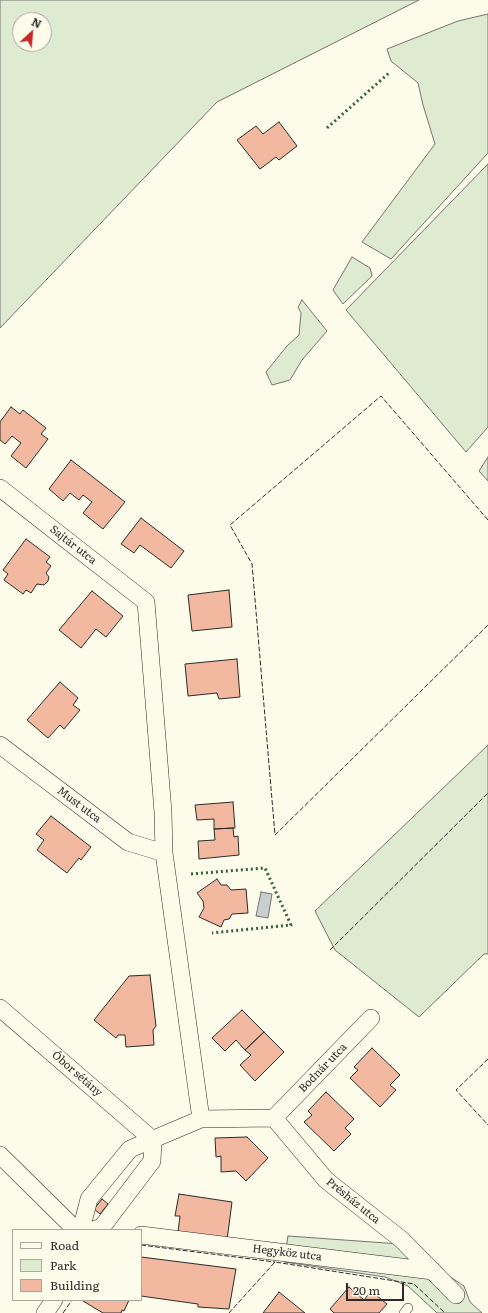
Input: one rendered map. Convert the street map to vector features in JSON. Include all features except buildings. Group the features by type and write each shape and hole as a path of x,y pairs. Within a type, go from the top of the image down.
{"street":[{"name":"Sajtár utca","path":"0,488 146,602 163,812 164,853"},
{"name":"Must utca","path":"0,744 128,842 164,853"},
{"path":"164,853 201,1119"},
{"name":"Óbor sétány","path":"0,1008 153,1140"},
{"name":"Bodnár utca","path":"274,1118 372,1018"},
{"path":"81,1229 89,1199 130,1149 201,1119 274,1118"},
{"name":"Présház utca","path":"274,1118 326,1180 402,1240 456,1295"},
{"path":"102,1229 152,1161 153,1140"},
{"path":"0,1155 75,1229"},
{"name":"Hegyköz utca","path":"142,1235 433,1271"},
{"path":"45,1313 53,1301"}],"green space":[{"path":"0,0 419,0 217,102 0,328"},
{"path":"488,14 488,153 391,259 362,242 435,144 418,83 391,61 387,49 458,21"},
{"path":"488,164 488,427 466,452 346,310"},
{"path":"352,257 370,268 372,276 343,304 333,290"},
{"path":"302,300 327,331 302,360 290,380 272,385 266,372 287,346 299,335 301,313 298,307"},
{"path":"488,457 488,481 479,471"},
{"path":"488,745 488,954 484,954 419,1017 335,950 315,911"},
{"path":"288,1236 400,1244 464,1286 470,1302 482,1313 437,1313 408,1286 385,1277 284,1262"}],"shaded area":[{"path":"261,892 272,894 268,918 256,916"}],"hedge":[{"path":"327,128 389,73"},
{"path":"191,874 265,868 291,925 212,933"}],"fence":[{"path":"488,520 381,396 230,525 252,564 275,835 488,625"},
{"path":"330,950 488,793"},
{"path":"488,1059 456,1090 488,1125"},
{"path":"142,1245 275,1262 274,1263"},
{"path":"229,1313 275,1262 414,1284 445,1313"},
{"path":"63,1313 71,1301"}]}
